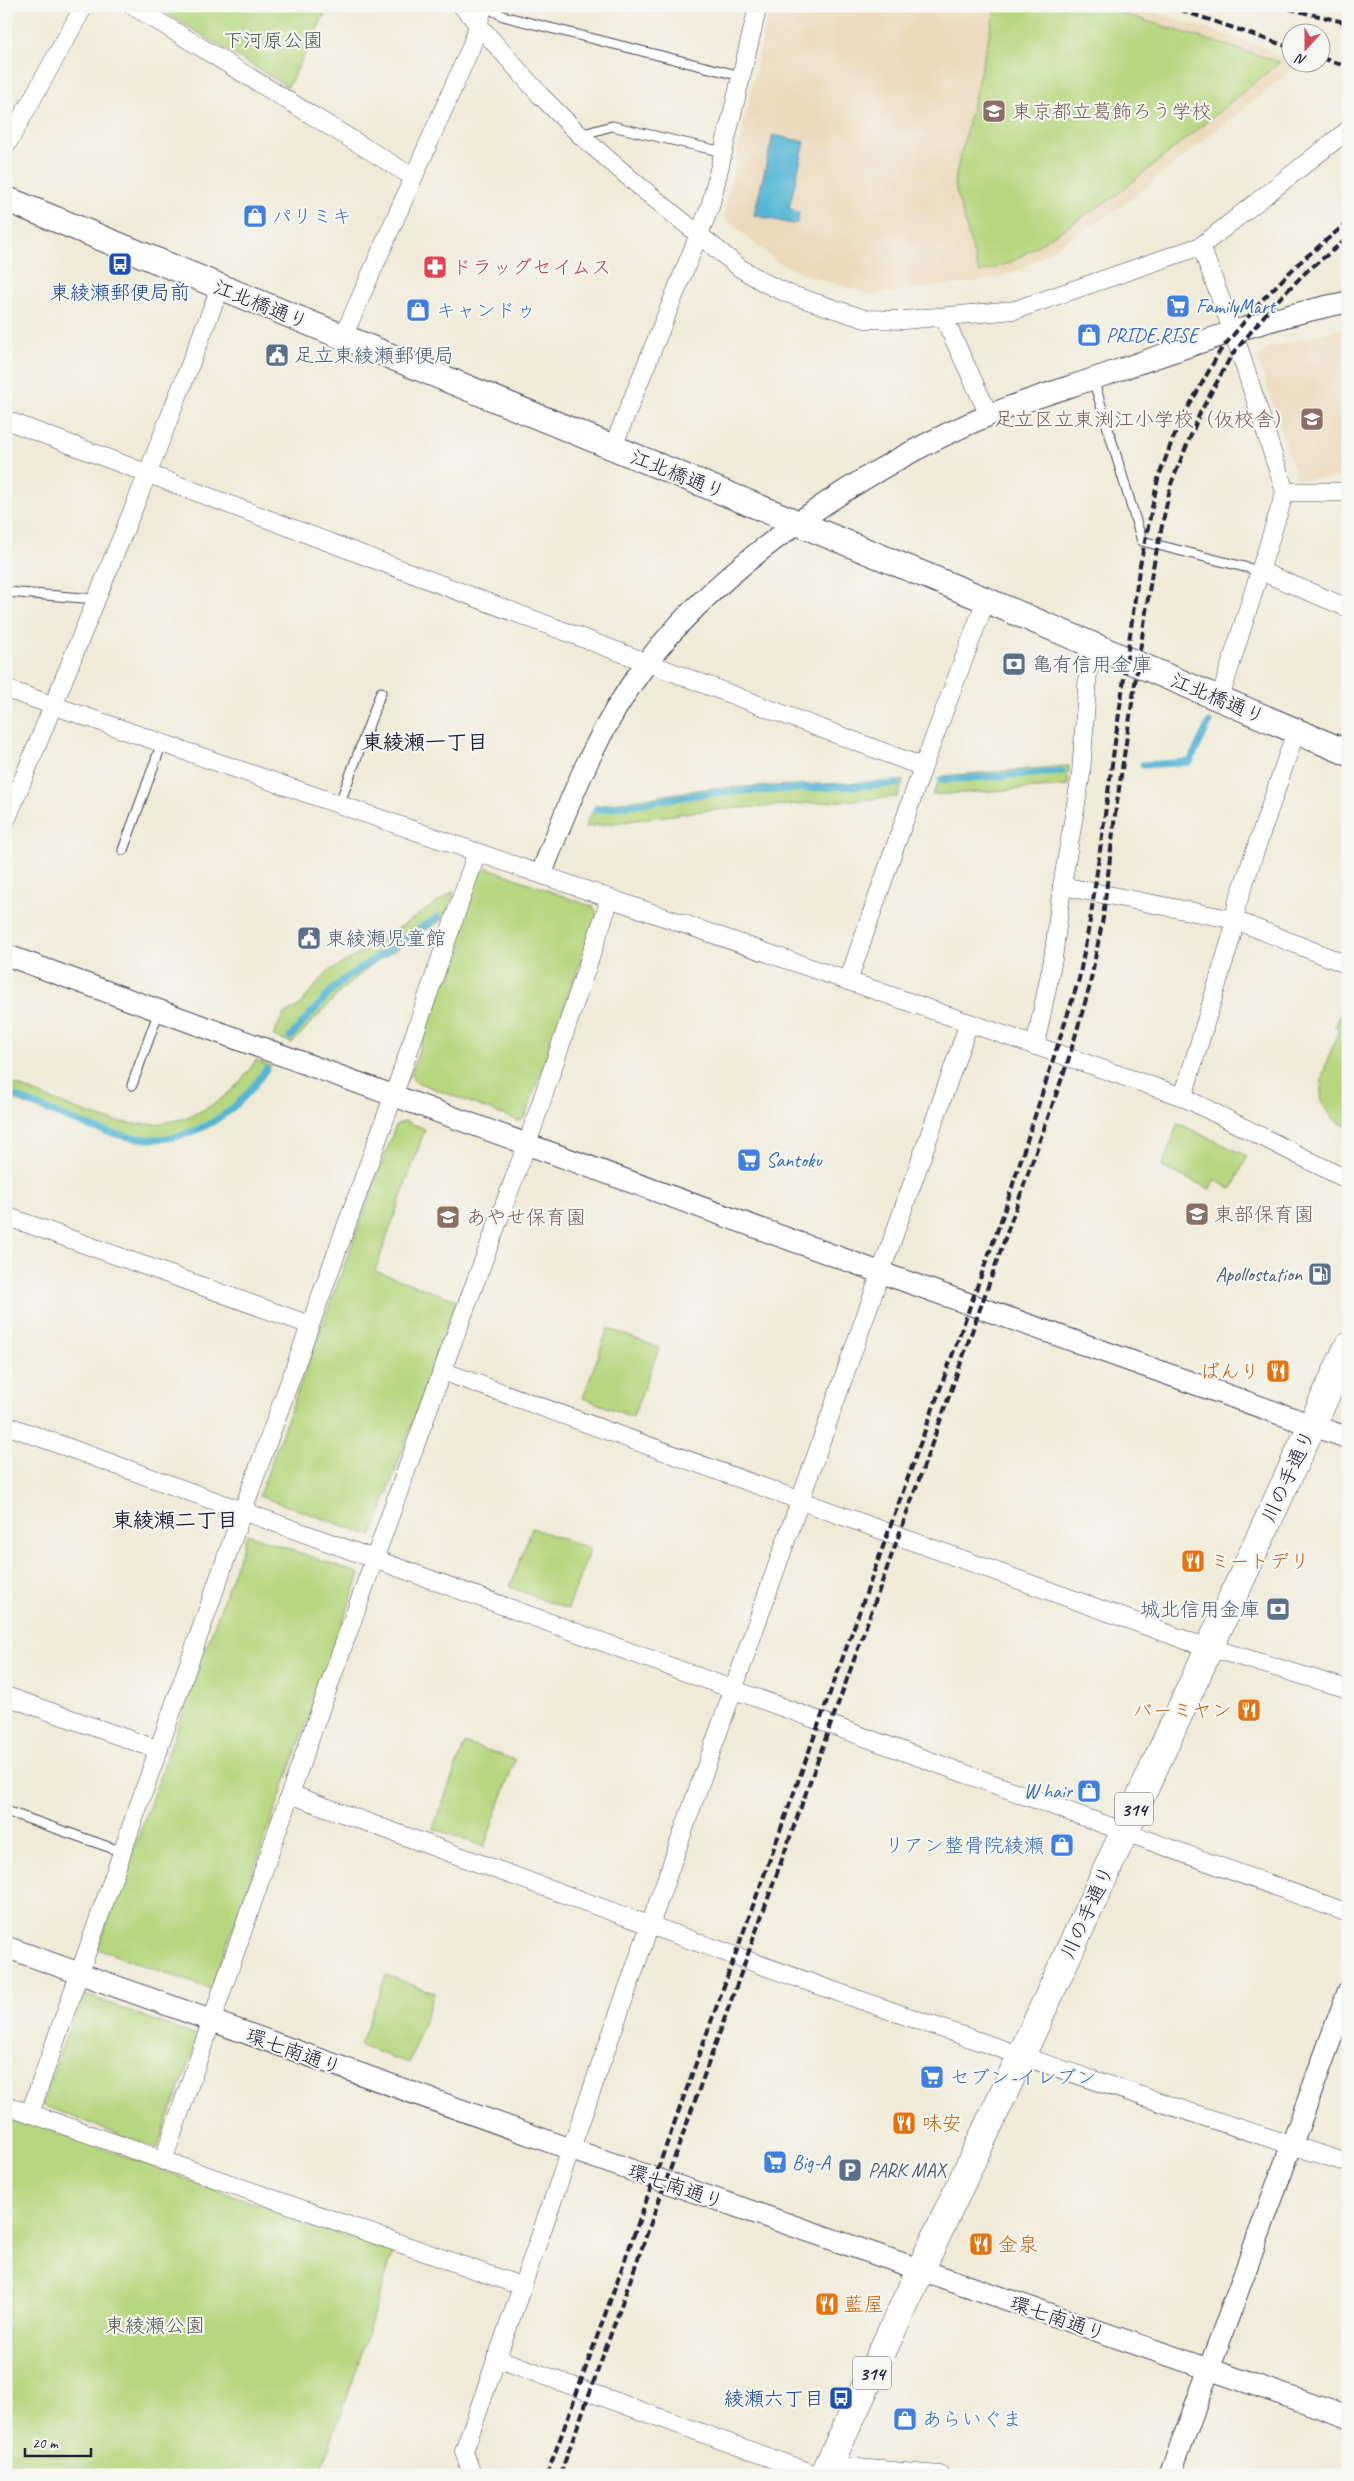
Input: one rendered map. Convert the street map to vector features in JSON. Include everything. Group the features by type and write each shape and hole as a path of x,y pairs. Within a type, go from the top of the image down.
{"main road":[{"name":"江北橋通り","path":"6,199 986,600 1348,753"},
{"name":"川の手通り","path":"824,2475 1021,2056 1208,1647 1348,1348"}],"street":[{"path":"6,146 84,6"},
{"path":"133,6 413,177"},
{"path":"462,6 580,135 740,268 765,283 832,310 865,319 944,318 1015,310 1201,246 1348,130"},
{"path":"343,337 479,26 485,6"},
{"path":"613,447 710,207 758,6"},
{"path":"1201,246 1233,332 1285,492 1220,698"},
{"path":"6,821 147,475 220,288"},
{"path":"543,871 590,752 622,697 647,663 694,610 734,574 799,523 917,449 989,415 1233,332 1313,309 1348,302"},
{"path":"944,318 989,415"},
{"path":"6,420 147,475 923,767"},
{"path":"1285,492 1348,492"},
{"path":"1260,571 1348,608"},
{"path":"848,981 923,767 986,600"},
{"path":"1035,1046 1053,958 1062,886 1082,774 1090,643"},
{"path":"6,689 338,805 477,852 543,871 610,899 1183,1097 1348,1180"},
{"path":"1183,1097 1238,904 1296,731"},
{"path":"30,2113 243,1510 393,1097 477,852"},
{"path":"1062,886 1235,920 1348,965"},
{"path":"163,2161 290,1794 376,1560 442,1370 527,1144 610,899"},
{"path":"6,955 882,1273 1348,1438"},
{"path":"472,2475 464,2451 969,1023"},
{"path":"6,1216 310,1325"},
{"path":"442,1370 1208,1647 1348,1689"},
{"path":"6,1425 1348,1913"},
{"path":"6,1696 159,1750"},
{"path":"290,1794 649,1926 1021,2056 1348,2164"},
{"name":"環七南通り","path":"6,1947 570,2149 1348,2417"},
{"path":"1170,2475 1348,1992"},
{"path":"6,2105 521,2286"},
{"path":"496,2358 817,2475"},
{"path":"828,2475 846,2467 940,2475"}],"lane":[{"path":"485,6 503,16 741,76"},
{"path":"580,135 612,126 723,152"},
{"path":"1093,379 1142,541 1260,571"},
{"path":"6,592 97,599"},
{"path":"338,805 381,692"},
{"path":"123,850 162,743"},
{"path":"132,1085 159,1011"},
{"path":"6,1811 123,1852"}],"shaded area":[{"name":"東京都立葛飾ろう学校","path":"770,6 1134,6 1259,45 1282,57 1282,72 1289,72 1121,207 1023,268 1004,276 974,282 871,295 803,274 777,262 723,217"},
{"name":"足立区立東渕江小学校（仮校舎）","path":"1348,326 1348,479 1297,479 1258,359 1268,348"}],"green space":[{"name":"下河原公園","path":"154,6 329,6 288,87"},
{"path":"996,6 1098,6 1280,62 1114,197 1010,263 979,273 954,183"},
{"path":"1069,766 1068,786 932,795 942,776"},
{"path":"903,781 898,797 701,811 585,827 595,806 711,788"},
{"path":"488,868 593,907 597,914 525,1117 519,1121 414,1081 411,1074 477,873"},
{"path":"454,891 445,918 370,966 344,988 292,1043 273,1036 283,1015 300,1005 327,972 364,951"},
{"path":"1348,997 1348,1127 1334,1118 1325,1108 1321,1096 1321,1084 1324,1070 1339,1030 1335,1028"},
{"path":"256,1060 271,1066 248,1097 220,1120 191,1134 161,1139 131,1137 100,1130 6,1097 6,1081 112,1121 146,1124 165,1123 201,1111 217,1102 245,1076"},
{"path":"405,1121 425,1129 375,1271 456,1300 372,1536 259,1496 396,1125"},
{"path":"1178,1123 1247,1156 1232,1189 1214,1180 1210,1189 1162,1167"},
{"path":"608,1328 659,1348 633,1417 583,1398"},
{"path":"532,1528 590,1549 568,1609 510,1587"},
{"path":"247,1534 360,1574 211,1989 98,1949"},
{"path":"465,1743 515,1760 484,1847 433,1828"},
{"path":"386,1975 434,1993 409,2063 360,2046"},
{"path":"81,1993 199,2037 157,2149 42,2105"},
{"name":"東綾瀬公園","path":"6,2114 393,2253 352,2383 319,2475 6,2475"}],"water":[{"path":"773,135 805,142 789,208 799,213 797,223 792,224 754,215"}],"waterway":[{"path":"1143,765 1190,762 1209,723"},
{"path":"941,780 1062,772"},
{"path":"596,810 709,793 897,784"},
{"path":"290,1037 334,988 347,977 438,917"},
{"path":"6,1093 94,1128 129,1137 165,1138 183,1135 200,1129 216,1120 243,1098 266,1069"}],"railway":[{"path":"1169,6 1282,45"},
{"path":"1277,6 1348,23"},
{"path":"1342,6 1348,8"},
{"path":"1332,61 1348,67"},
{"path":"547,2475 1003,1215 1079,979 1091,915 1139,570 1158,479 1172,441 1220,351 1264,298 1299,263 1348,222"},
{"path":"560,2475 1068,1061 1089,989 1103,918 1115,815 1152,572 1171,484 1200,413 1231,356 1273,305 1306,272 1348,238"}],"place":[{"name":"東京都立葛飾ろう学校","path":"994,111"},
{"name":"パリミキ","path":"255,216"},
{"name":"東綾瀬郵便局前","path":"120,264"},
{"name":"ドラッグセイムス","path":"435,267"},
{"name":"FamilyMart","path":"1178,306"},
{"name":"キャンドゥ","path":"418,310"},
{"name":"PRIDE.RISE","path":"1089,335"},
{"name":"足立東綾瀬郵便局","path":"277,355"},
{"name":"足立区立東渕江小学校（仮校舎）","path":"1312,419"},
{"name":"亀有信用金庫","path":"1014,664"},
{"name":"東綾瀬児童館","path":"309,938"},
{"name":"Santoku","path":"749,1160"},
{"name":"東部保育園","path":"1197,1214"},
{"name":"あやせ保育園","path":"448,1217"},
{"name":"Apollostation","path":"1320,1274"},
{"name":"ばんり","path":"1278,1371"},
{"name":"ミートデリ","path":"1193,1561"},
{"name":"城北信用金庫","path":"1278,1609"},
{"name":"バーミヤン","path":"1249,1710"},
{"name":"W hair","path":"1089,1791"},
{"name":"リアン整骨院綾瀬","path":"1062,1845"},
{"name":"セブン-イレブン","path":"932,2077"},
{"name":"味安","path":"904,2123"},
{"name":"Big-A","path":"775,2162"},
{"name":"PARK MAX","path":"850,2170"},
{"name":"金泉","path":"981,2244"},
{"name":"藍屋","path":"827,2304"},
{"name":"綾瀬六丁目","path":"841,2398"},
{"name":"あらいぐま","path":"905,2419"}],"district":[{"name":"東綾瀬一丁目","path":"425,742"},
{"name":"東綾瀬二丁目","path":"175,1520"}]}
